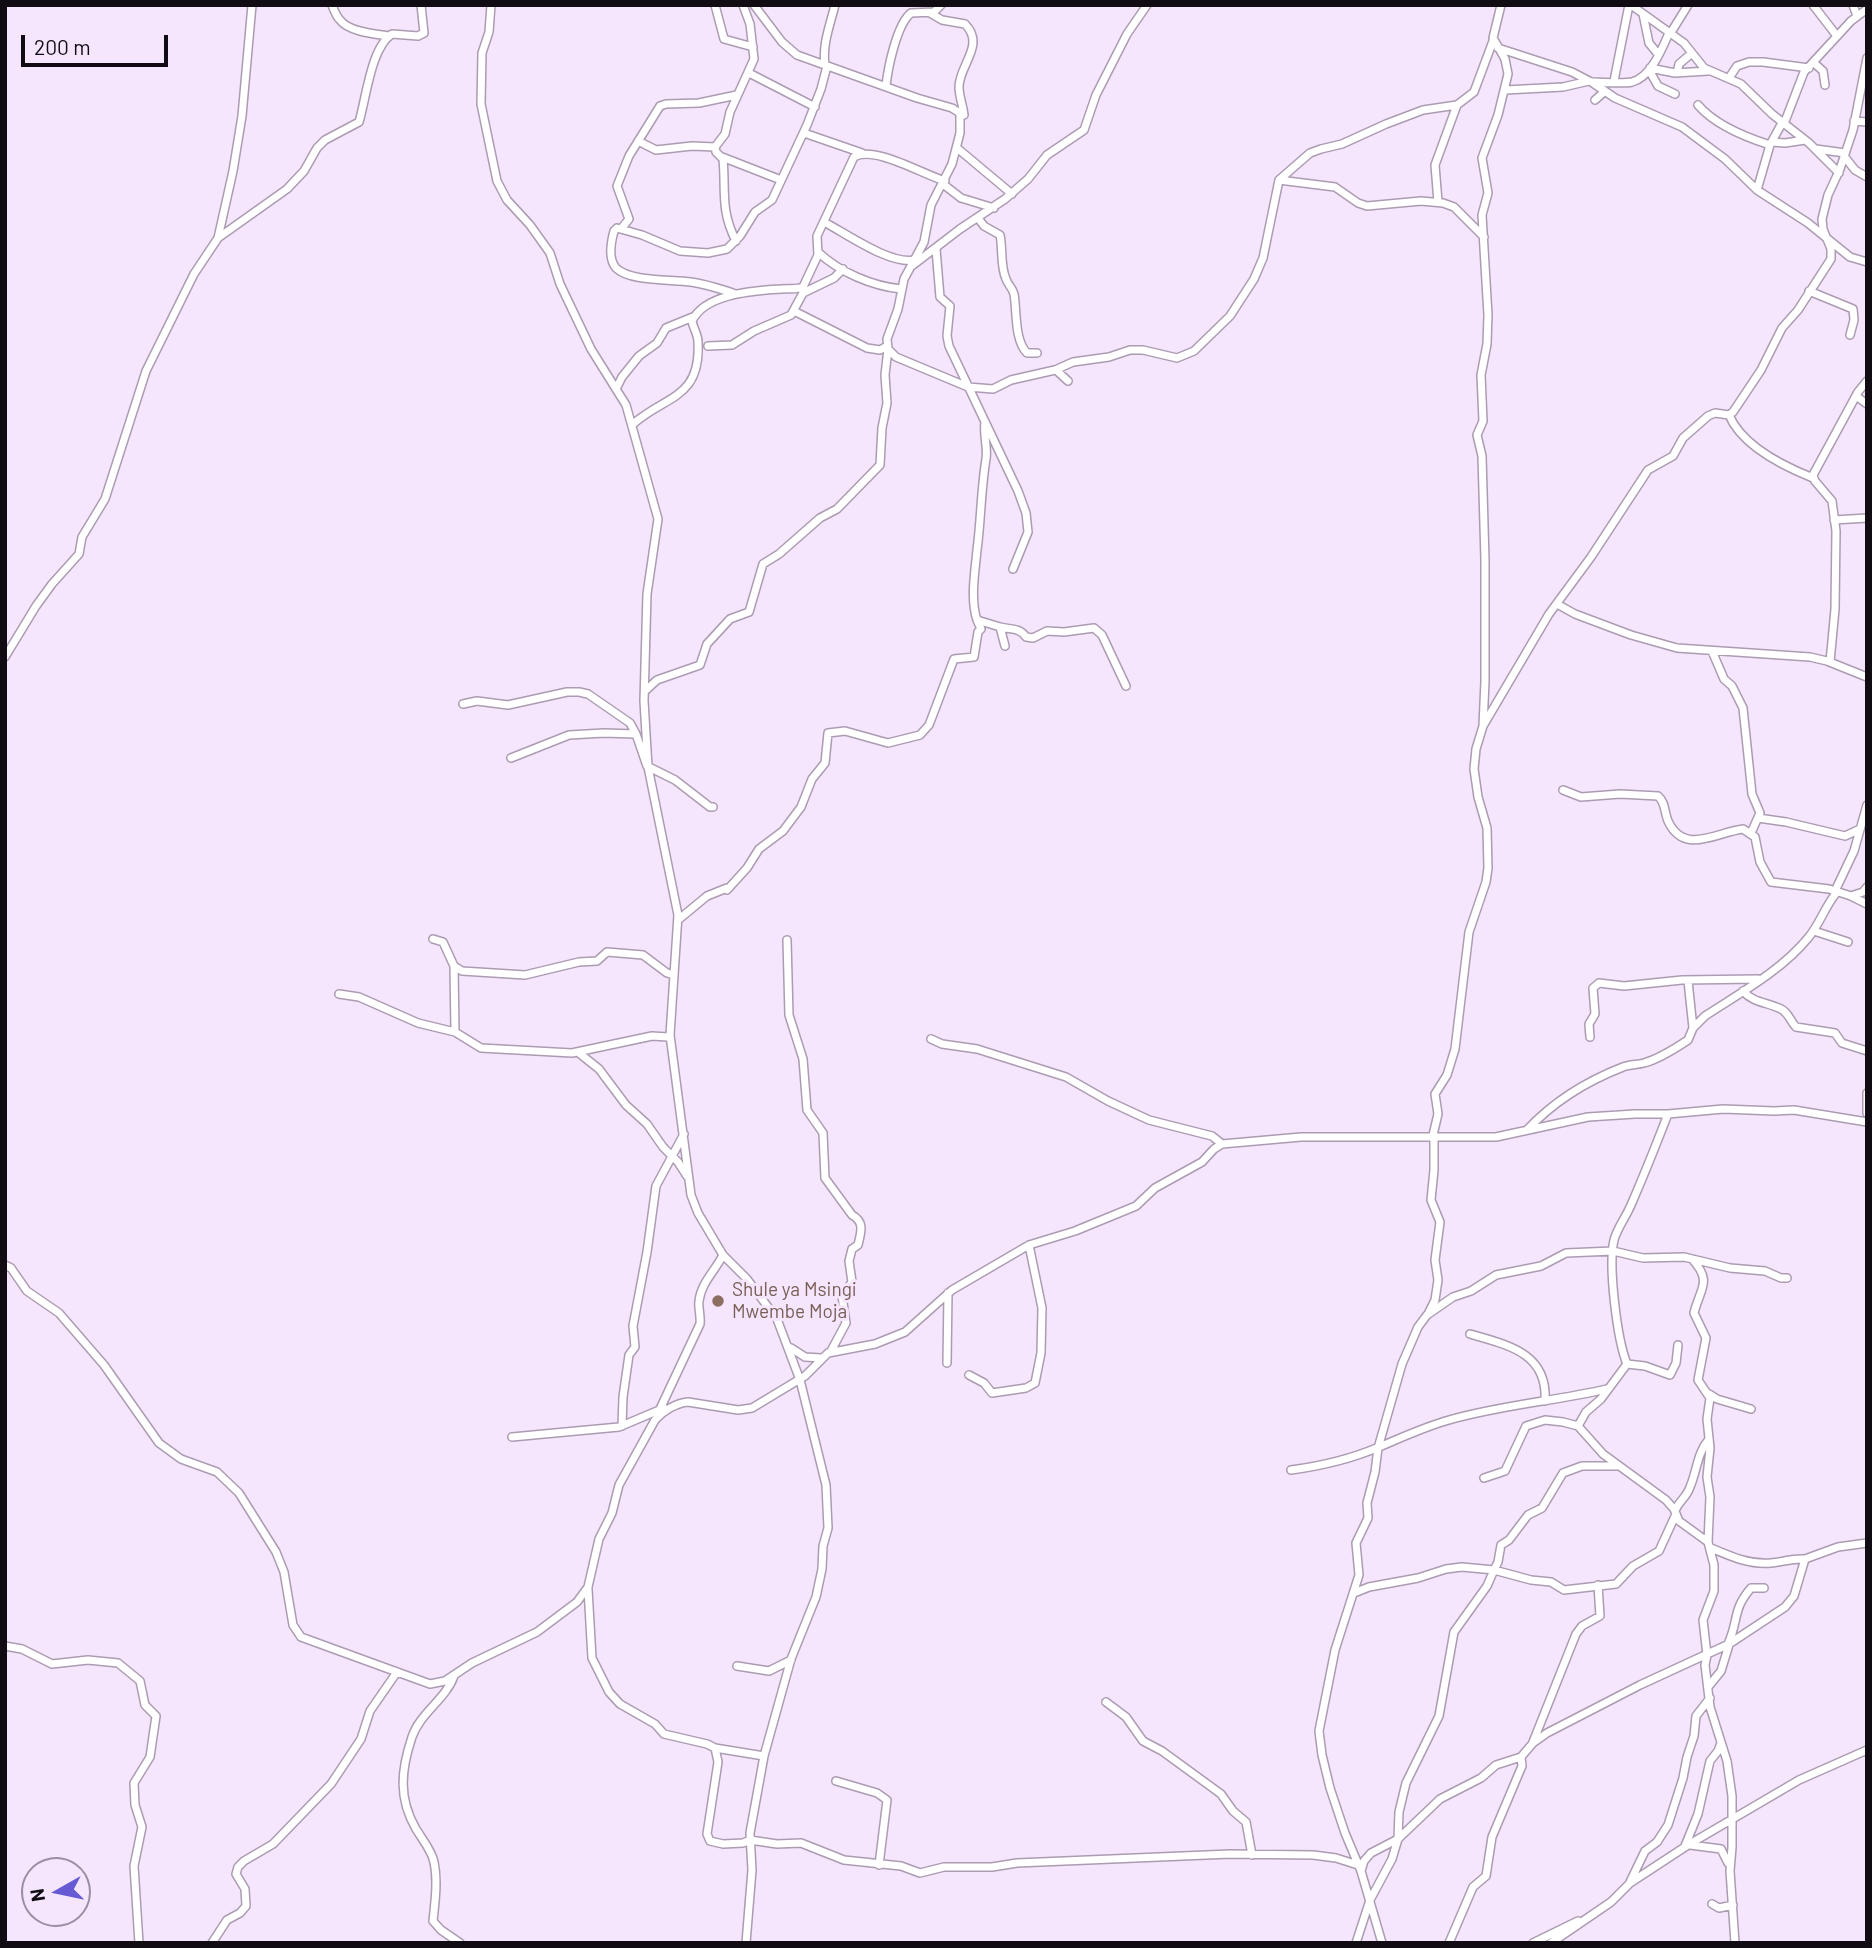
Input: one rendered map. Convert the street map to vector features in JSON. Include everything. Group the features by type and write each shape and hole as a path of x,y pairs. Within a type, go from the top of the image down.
{"street":[{"path":"218,238 242,116 251,5"},
{"path":"332,5 339,20 347,25 364,32 389,36 418,36 424,33 421,5"},
{"path":"339,20 340,5"},
{"path":"491,5 489,32 482,53 481,104 497,181 507,200 530,225 550,253 575,318 626,405 658,519 647,594 644,691 648,767 678,920 670,1035 689,1180 695,1206 723,1255 747,1279 768,1307 788,1344 824,1470 828,1528 823,1546 822,1569 816,1597 791,1659 764,1756 750,1840 752,1870 746,1943"},
{"path":"715,5 724,39 753,47"},
{"path":"715,147 725,132 730,112 754,59 748,18 743,5"},
{"path":"644,691 657,680 700,665 706,644 730,619 749,612 763,564 779,554 820,518 837,509 878,467 887,403 885,375 888,331 898,309 901,289 928,231 931,205 944,182 957,148 960,113 790,50 754,5"},
{"path":"734,294 698,283 639,278 623,273 613,264 611,252 614,231 621,229 687,252 723,251 736,241 755,212 772,200 815,107 826,65 823,48 835,5"},
{"path":"886,86 892,55 906,17 911,13 930,13 941,5"},
{"path":"824,222 887,256 913,263 936,249 1012,194 1047,155 1086,128 1096,95 1127,34 1147,5"},
{"path":"1483,726 1485,560 1482,456 1477,435 1483,421 1480,375 1487,344 1488,315 1483,252 1485,237 1482,215 1488,187 1482,158 1508,74 1507,64 1493,33 1501,5"},
{"path":"1614,81 1630,5 1670,33 1709,71 1741,84 1839,171"},
{"path":"1505,90 1563,87 1591,81 1632,82 1650,69 1688,5"},
{"path":"1813,5 1838,36"},
{"path":"1853,5 1857,16"},
{"path":"1757,190 1771,143 1783,124 1804,72 1857,16 1867,9"},
{"path":"930,13 942,20 965,24 972,33 972,48 959,84 964,116 961,122"},
{"path":"1643,14 1649,43 1658,54"},
{"path":"5,657 36,606 79,554 82,537 105,499 146,371 194,274 218,238 287,189 304,171 317,148 325,140 359,122 378,53 389,36"},
{"path":"1496,44 1591,81 1605,91 1682,127 1716,152 1757,190 1808,223 1850,257 1867,262"},
{"path":"1438,202 1435,165 1457,105 1476,88 1496,44"},
{"path":"1677,73 1679,64 1692,53"},
{"path":"1831,188 1845,154 1867,58"},
{"path":"1729,78 1737,66 1749,62 1812,65 1824,71 1825,85"},
{"path":"1650,69 1677,73 1709,71"},
{"path":"1650,69 1656,84 1675,94"},
{"path":"749,72 815,107"},
{"path":"1595,100 1605,91"},
{"path":"621,229 629,219 617,186 638,141 662,104 699,103 737,95"},
{"path":"887,347 904,362 968,387 993,389 1013,379 1130,350 1143,350 1177,358 1186,355 1206,341 1238,306 1263,258 1279,180 1310,153 1342,144 1423,110 1457,105"},
{"path":"1698,105 1716,120 1744,136 1771,143 1805,140"},
{"path":"1854,121 1867,121"},
{"path":"804,133 862,153 880,156 944,182 961,198 994,208"},
{"path":"638,141 656,150 692,146 715,147"},
{"path":"715,147 722,157 781,180"},
{"path":"957,148 1012,194"},
{"path":"1816,149 1845,154"},
{"path":"616,389 639,356 657,344 666,328 693,317 709,304 734,294 800,289 812,270 818,252 817,236 850,162 862,153"},
{"path":"1845,154 1853,168 1867,177"},
{"path":"722,157 724,209 727,223 736,241"},
{"path":"1382,1943 1370,1900 1330,1788 1320,1739 1335,1650 1359,1575 1356,1543 1368,1518 1367,1503 1378,1448 1402,1363 1411,1340 1435,1300 1438,1280 1435,1260 1440,1222 1431,1200 1433,1135 1438,1114 1434,1094 1447,1075 1455,1049 1469,932 1488,868 1487,828 1478,797 1474,769 1476,749 1483,726 1556,604 1591,557 1648,470 1673,456 1683,438 1708,416 1715,413 1729,415 1736,409 1782,328 1798,310 1831,259 1832,253 1822,224 1833,178 1829,162"},
{"path":"1839,171 1853,168"},
{"path":"1279,180 1339,188 1358,203 1367,206 1438,202 1454,207 1485,237"},
{"path":"978,218 984,226 1000,234 1006,280 1012,287 1015,298 1013,306 1020,345 1027,353 1037,354"},
{"path":"936,249 940,297 950,306 948,341 1026,513 1028,532 1013,569"},
{"path":"818,252 867,281 901,289"},
{"path":"708,346 732,345 794,311 803,293 834,278 843,269"},
{"path":"1809,291 1853,309 1854,320 1850,335"},
{"path":"794,311 867,348 880,350 887,347"},
{"path":"633,424 646,413 682,393 694,376 698,339 692,325 693,317"},
{"path":"1055,370 1068,381"},
{"path":"1813,478 1815,470 1867,381"},
{"path":"1856,397 1867,404"},
{"path":"1729,415 1740,433 1759,449 1813,478 1830,497 1834,520 1836,573 1830,662"},
{"path":"678,920 707,896 727,889 747,868 759,849 783,831 802,807 812,779 825,763 828,733 845,731 888,743 900,742 921,734 929,724 954,659 974,657 978,632 981,629 976,620 974,581 986,458 985,421"},
{"path":"1834,520 1867,518"},
{"path":"1556,604 1575,614 1676,648 1776,654 1830,662 1867,677"},
{"path":"976,620 1021,630 1026,637 1032,638 1047,631 1094,628 1102,635 1126,686"},
{"path":"1000,627 1005,646"},
{"path":"1712,651 1724,679 1733,688 1743,708 1752,794 1759,812 1751,833"},
{"path":"463,704 477,702 508,705 568,692 588,694 630,723 648,767 675,780 713,807"},
{"path":"511,758 569,735 636,734"},
{"path":"1563,790 1581,797 1620,794 1658,796 1664,803 1669,824 1677,834 1687,840 1704,840 1740,829 1751,833 1757,842 1762,867 1771,882 1836,892 1867,904"},
{"path":"1693,1028 1705,1016 1793,955 1814,931 1836,892 1867,806"},
{"path":"1758,818 1786,821 1845,836 1860,829"},
{"path":"1851,896 1867,887"},
{"path":"1814,931 1848,942"},
{"path":"433,939 443,942 454,966 456,1032"},
{"path":"787,940 789,1015 803,1059 807,1110 823,1133 825,1178 852,1215 861,1221 858,1245 852,1249 849,1259 852,1282 842,1296 846,1323 831,1352"},
{"path":"454,966 464,972 525,975 579,962 597,961 607,952 643,955 667,973 674,975"},
{"path":"455,985 464,972"},
{"path":"1590,1037 1589,1024 1595,1014 1593,988 1597,984 1624,986 1759,979"},
{"path":"1526,1130 1566,1096 1609,1072 1647,1062 1685,1042 1693,1028 1688,981"},
{"path":"1742,991 1750,999 1782,1009 1796,1027 1835,1033 1842,1043 1867,1051"},
{"path":"339,994 359,997 418,1023 456,1032 481,1048 579,1053 610,1044 670,1035"},
{"path":"931,1039 942,1044 977,1049 1066,1077 1149,1120 1212,1136 1222,1144"},
{"path":"579,1053 599,1069 619,1097 650,1128 671,1157 678,1162 689,1180"},
{"path":"1867,1093 1867,1113"},
{"path":"512,1437 622,1426 660,1409 688,1402 747,1410 800,1380 831,1352 875,1344 905,1332 948,1293 1029,1245 1075,1231 1136,1206 1155,1188 1202,1162 1222,1144 1301,1137 1496,1137 1588,1117 1668,1114 1713,1109 1794,1110 1867,1122"},
{"path":"1627,1364 1619,1334 1613,1251 1615,1239 1668,1114"},
{"path":"622,1426 623,1397 629,1355 635,1347 633,1330 656,1186 684,1134"},
{"path":"969,1375 984,1383 992,1393 1030,1387 1034,1383 1041,1353 1042,1308 1029,1245"},
{"path":"1427,1315 1453,1297 1471,1291 1496,1275 1541,1266 1566,1253 1613,1251 1643,1258 1679,1256 1730,1268 1765,1271 1787,1278"},
{"path":"660,1409 701,1324 698,1304 704,1284 723,1255"},
{"path":"1692,1259 1702,1273 1705,1286 1694,1315 1706,1338 1698,1380 1709,1394 1717,1399 1751,1409"},
{"path":"5,1265 11,1268 27,1291 59,1312 104,1365 159,1443 181,1459 217,1472 239,1493 276,1552 284,1572 293,1625 298,1634 430,1684 445,1681 472,1663 537,1632 577,1602 588,1587"},
{"path":"947,1363 948,1293"},
{"path":"1470,1334 1524,1353 1543,1378 1545,1401"},
{"path":"788,1344 801,1356 810,1359 822,1358"},
{"path":"1627,1364 1645,1366 1670,1375 1677,1359 1678,1345"},
{"path":"1578,1426 1586,1412 1601,1399 1627,1364"},
{"path":"1291,1470 1339,1461 1378,1448 1408,1433 1452,1419 1513,1404 1607,1390"},
{"path":"1709,1394 1707,1477 1710,1503 1709,1545 1714,1565 1714,1591 1703,1620 1705,1669 1727,1761 1732,1796 1730,1867 1735,1943"},
{"path":"678,1404 655,1420 619,1485 612,1513 599,1539 588,1587 592,1658 609,1692 620,1704 655,1724 664,1734 715,1748 764,1756"},
{"path":"1484,1478 1506,1471 1523,1430 1530,1423 1555,1420 1578,1426 1617,1466 1666,1500 1681,1522 1709,1545 1734,1558 1761,1563 1805,1559 1838,1547 1866,1542"},
{"path":"1354,1594 1369,1587 1462,1567 1494,1570 1531,1580 1551,1582 1564,1590 1619,1582 1633,1566 1655,1555 1662,1545 1690,1488 1697,1461 1709,1439"},
{"path":"1356,1943 1370,1900 1388,1870 1398,1839 1399,1812 1406,1783 1439,1716 1454,1632 1487,1586 1502,1545 1528,1516 1542,1508 1563,1473 1582,1466 1617,1466"},
{"path":"1533,1743 1629,1690 1729,1645 1791,1603 1805,1559"},
{"path":"1359,1868 1371,1853 1398,1839 1440,1799 1481,1777 1496,1765 1521,1757 1533,1743 1576,1634 1582,1626 1600,1616 1598,1586"},
{"path":"1708,1688 1721,1671 1735,1627 1739,1604 1751,1588 1764,1588"},
{"path":"5,1646 23,1649 52,1664 88,1660 118,1663 140,1681 145,1705 155,1713 157,1718 150,1756 134,1783 135,1805 142,1827 134,1866 139,1943"},
{"path":"737,1666 769,1671 791,1659"},
{"path":"1695,1660 1705,1669"},
{"path":"212,1943 227,1920 242,1912 247,1902 243,1884 236,1874 238,1867 273,1844 331,1784 361,1739 370,1711 397,1672"},
{"path":"454,1676 448,1689 419,1723 413,1735 402,1794 407,1812 434,1859 436,1881 433,1921 460,1943"},
{"path":"1630,1883 1645,1851 1657,1842 1668,1825 1694,1736 1696,1716 1710,1698"},
{"path":"1106,1702 1126,1717 1143,1741 1162,1751 1221,1794 1233,1811 1246,1822 1252,1855"},
{"path":"1686,1846 1698,1814 1710,1761 1721,1743"},
{"path":"715,1748 718,1762 708,1838 723,1844 750,1840 777,1844 801,1843 844,1860 901,1866 920,1873 953,1866 992,1867 1017,1863 1186,1855 1313,1855 1336,1858 1359,1868"},
{"path":"1551,1943 1611,1902 1630,1883 1686,1846 1799,1780 1867,1750"},
{"path":"1448,1943 1473,1887 1486,1875 1492,1837 1522,1766 1521,1757"},
{"path":"836,1781 869,1790 886,1799 879,1865"},
{"path":"1686,1846 1721,1849 1730,1867"},
{"path":"1712,1904 1719,1908 1733,1905"},
{"path":"1533,1943 1585,1919"}],"place":[{"name":"Shule ya Msingi Mwembe Moja","path":"718,1301"}]}
